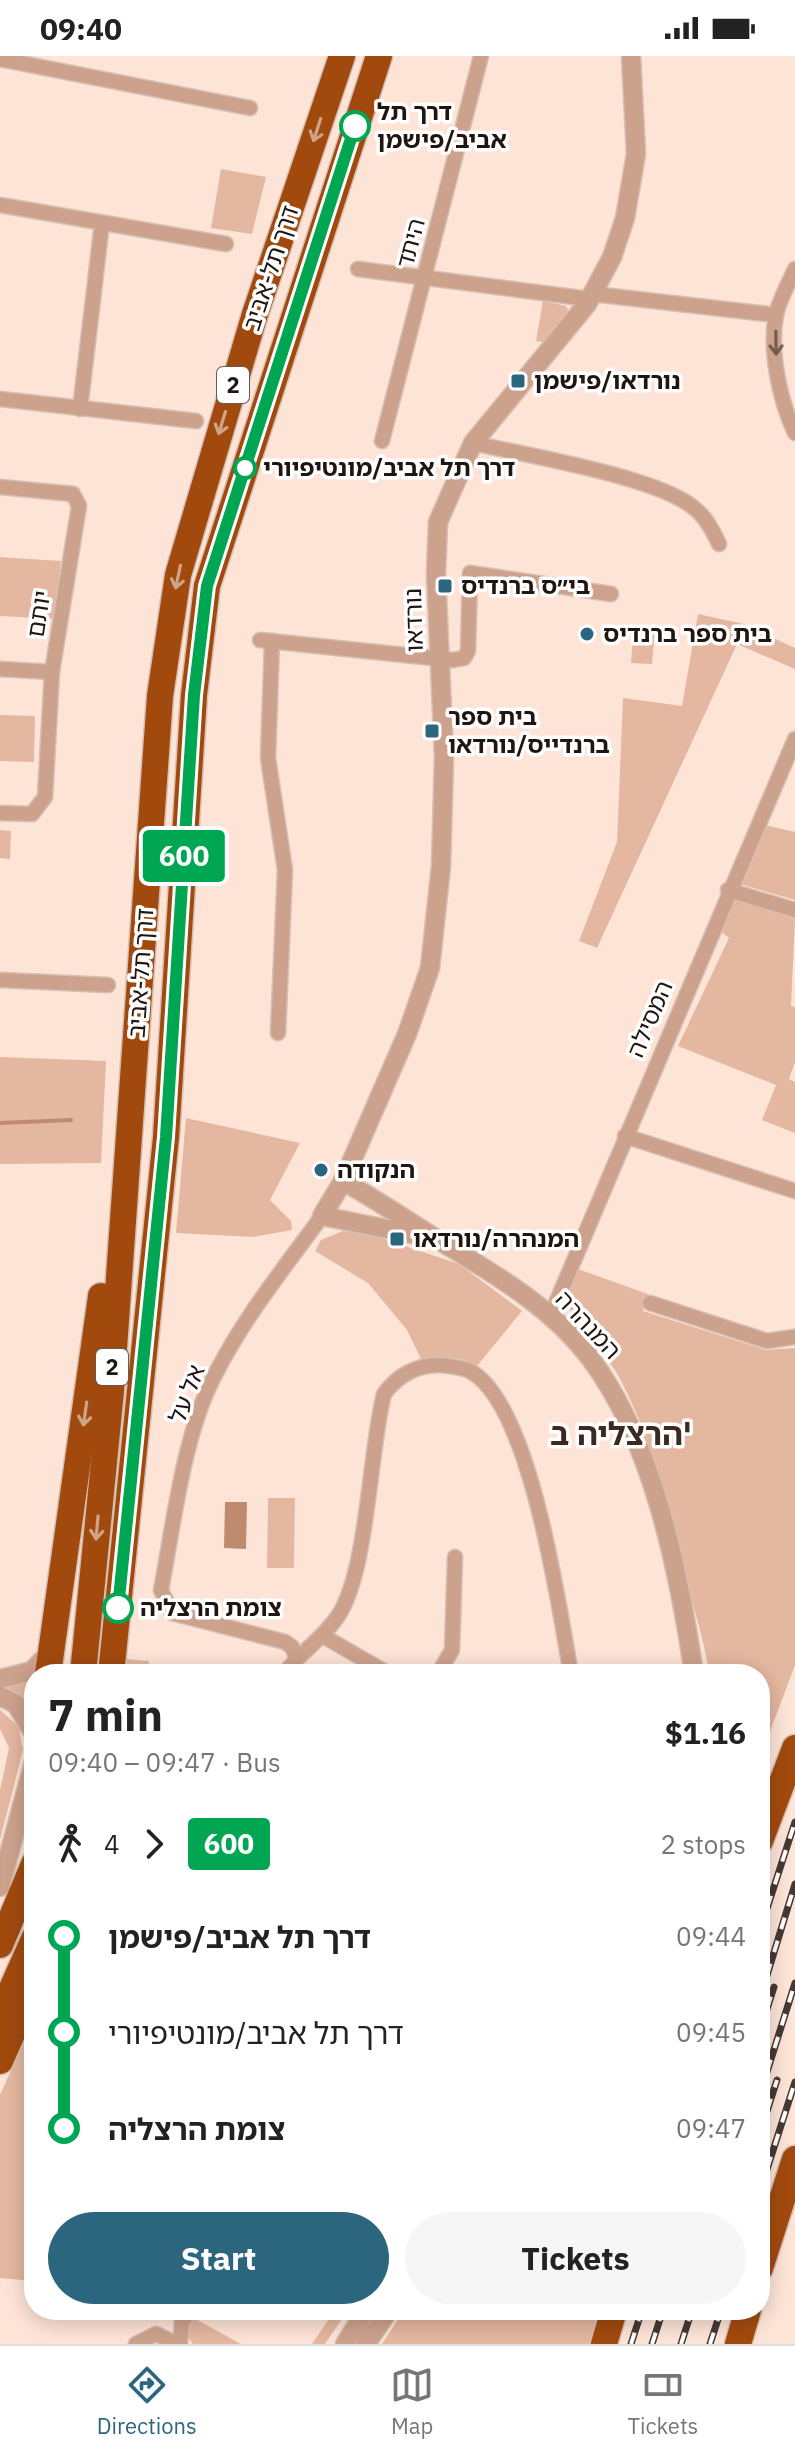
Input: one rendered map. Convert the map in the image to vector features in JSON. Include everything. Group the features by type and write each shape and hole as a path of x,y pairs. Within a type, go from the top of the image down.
{"highway":[{"name":"דרך תל-אביב","path":"84,1664 111,1391 160,696 178,575 255,314 342,56"},
{"name":"דרך תל-אביב","path":"112,1664 166,1137 194,695 207,586 379,56"},
{"path":"50,1663 135,1059"},
{"path":"770,1814 795,1748"},
{"path":"0,1945 24,1888"},
{"path":"0,2015 24,1961"},
{"path":"0,2061 24,2007"},
{"path":"770,2237 795,2159"},
{"path":"604,2344 611,2320"},
{"path":"738,2344 745,2320"}],"street":[{"name":"היתד","path":"382,441 481,56"},
{"name":"נורדאו","path":"322,1216 343,1181 412,1022 430,968 441,866 443,800 436,573 438,522 473,443 591,297 612,257 625,218 636,154 631,56"},
{"path":"0,59 250,108"},
{"path":"0,205 226,244"},
{"path":"80,409 102,223"},
{"path":"358,269 776,315"},
{"path":"795,269 776,315 778,369 784,402 795,433"},
{"path":"0,399 196,421"},
{"path":"473,443 638,482 669,494 694,507 711,526 719,544"},
{"name":"יותם","path":"0,487 73,494 78,498 79,506 52,672 45,797 32,814 0,813"},
{"path":"278,1033 285,870 268,758 266,640 439,659 464,658 468,651 470,573 611,594"},
{"path":"0,669 52,672"},
{"name":"המסילה","path":"550,1317 728,890 795,739"},
{"path":"728,890 795,910"},
{"path":"0,980 108,985"},
{"path":"625,1136 795,1191"},
{"name":"המנהרה","path":"343,1181 481,1263 550,1317 589,1355 624,1410 645,1464 663,1529 692,1664"},
{"name":"המנהרה","path":"322,1216 437,1239"},
{"name":"אל על","path":"296,1657 292,1647 285,1642 172,1613 161,1590 197,1421 208,1389 251,1312 322,1216"},
{"path":"650,1303 767,1341 795,1337"},
{"path":"291,1664 323,1636 340,1614 356,1569 384,1394 393,1381 412,1370 431,1365 471,1371 488,1388 508,1417 529,1472 569,1664"},
{"path":"444,1664 452,1650 455,1557"},
{"path":"323,1636 372,1664"},
{"path":"0,1679 24,1673"},
{"path":"0,1696 16,1704 24,1717"},
{"path":"0,1887 24,1799"},
{"path":"136,2344 156,2334 178,2344 183,2320"},
{"path":"345,2344 360,2320"},
{"path":"366,2344 382,2320"}],"shaded area":[{"path":"221,169 266,177 252,234 211,228"},
{"path":"543,301 566,306 570,313 548,343 536,341"},
{"path":"0,557 61,561 54,619 0,616"},
{"path":"698,614 744,624 795,648 795,669 737,644 597,948 579,941 617,842 623,698 682,706"},
{"path":"634,626 655,627 652,664 631,663"},
{"path":"0,715 35,716 34,762 0,761"},
{"path":"765,825 795,832 795,900 740,884"},
{"path":"0,830 11,831 10,859 0,858"},
{"path":"739,900 795,918 791,1006 795,1007 795,1062 789,1079 795,1082 795,1133 762,1120 776,1085 678,1046 729,938 720,931 733,903"},
{"path":"0,1057 106,1061 101,1163 0,1164"},
{"path":"186,1118 300,1143 270,1200 291,1221 292,1230 253,1237 176,1233"},
{"path":"343,1231 369,1234 459,1264 522,1311 477,1366 462,1359 422,1361 407,1330 368,1283 315,1251 321,1240"},
{"path":"575,1268 648,1294 643,1311 766,1350 795,1348 795,1665 770,1731 770,1664 707,1664 651,1451 619,1377 572,1316 569,1287"},
{"path":"268,1498 295,1498 294,1568 267,1568"},
{"path":"225,1502 247,1502 246,1549 224,1548"},
{"path":"126,1659 149,1661 149,1664 125,1664"},
{"path":"24,1679 24,1714 2,1692 2,1685"},
{"path":"0,1710 19,1727 23,1750 0,1840 0,1790 9,1748 0,1729"},
{"path":"24,2041 24,2280 0,2278 0,2095"},
{"path":"191,2320 197,2320 241,2344 193,2344 188,2337"},
{"path":"328,2320 341,2320 325,2344 312,2344"},
{"path":"398,2320 603,2320 596,2344 382,2344"}],"waterway":[{"path":"0,1123 71,1120"}],"railway":[{"path":"770,1899 795,1822"},
{"path":"770,1965 795,1884"},
{"path":"770,2062 795,1983"},
{"path":"770,2000 774,1987"},
{"path":"770,2102 777,2080"},
{"path":"770,2160 795,2082"},
{"path":"631,2344 639,2320"},
{"path":"652,2344 660,2320"},
{"path":"681,2344 689,2320"},
{"path":"710,2344 718,2320"}],"bus line":[{"name":"600","path":"118,1608 166,1137 194,695 207,586 355,126"}],"place":[{"name":"דרך תל אביב/פישמן","path":"355,126"},
{"name":"נורדאו/פישמן","path":"518,381"},
{"name":"דרך תל אביב/מונטיפיורי","path":"245,468"},
{"name":"בי״ס ברנדיס","path":"445,586"},
{"name":"בית ספר ברנדיס","path":"587,634"},
{"name":"בית ספר ברנדייס/נורדאו","path":"432,731"},
{"name":"הנקודה","path":"321,1170"},
{"name":"המנהרה/נורדאו","path":"397,1239"},
{"name":"צומת הרצליה","path":"118,1608"}],"district":[{"name":"הרצליה ב'","path":"621,1434"}]}
